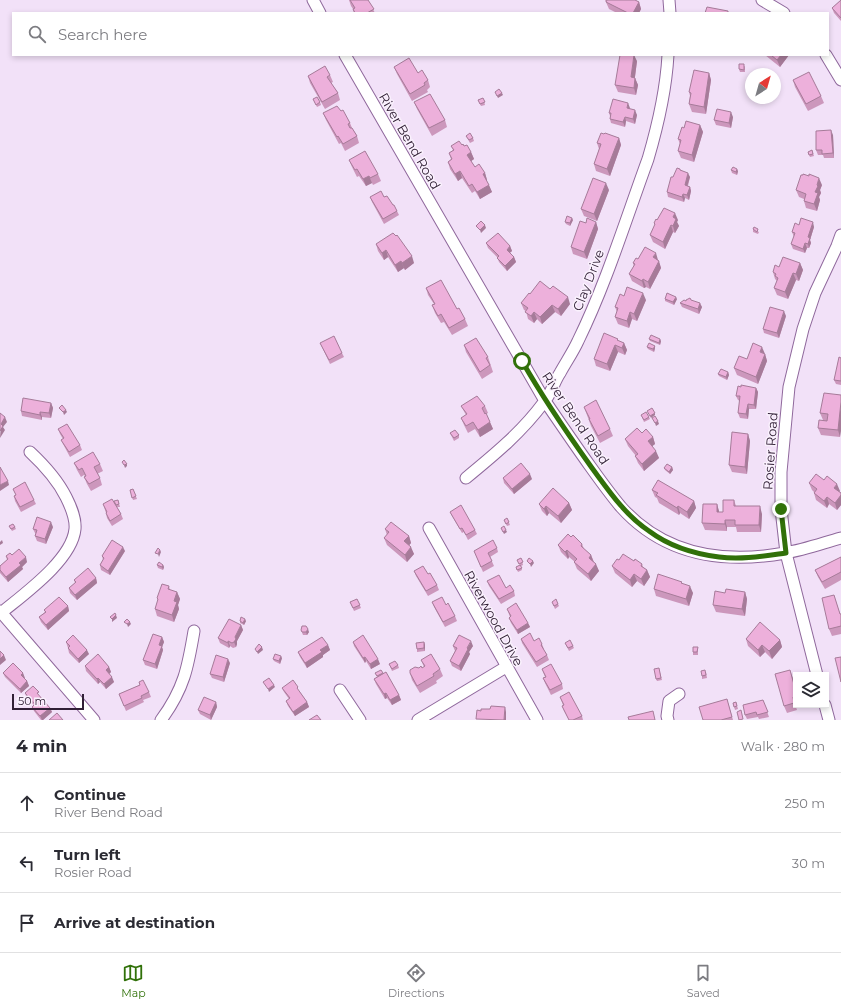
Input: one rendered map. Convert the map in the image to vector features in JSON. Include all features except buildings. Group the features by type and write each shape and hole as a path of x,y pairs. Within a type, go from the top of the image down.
{"street":[{"path":"313,0 319,12"},
{"path":"669,0 670,12"},
{"path":"762,0 782,12"},
{"name":"River Bend Road","path":"346,56 545,401 622,507 635,520 665,541 683,548 721,557 740,558 786,553 841,538"},
{"name":"Clay Drive","path":"466,478 519,432 545,401 592,312 646,166 660,114 665,88 668,56"},
{"path":"827,56 841,80"},
{"name":"Rosier Road","path":"816,672 786,553 781,509 781,472 789,387 803,329 815,294 838,246 841,235"},
{"path":"30,452 53,475 62,490 71,508 75,520 75,529 73,538 62,558 31,589 1,612 94,720"},
{"name":"Riverwood Drive","path":"428,528 537,720"},
{"path":"161,720 176,698 187,672 194,631"},
{"path":"418,720 506,667"},
{"path":"340,690 360,720"},
{"path":"668,720 667,716 669,701 679,694"},
{"path":"826,708 830,720"}],"route":[{"path":"522,361 562,427 622,507 648,531 665,541 683,548 721,557 740,558 786,553 781,509"}]}
